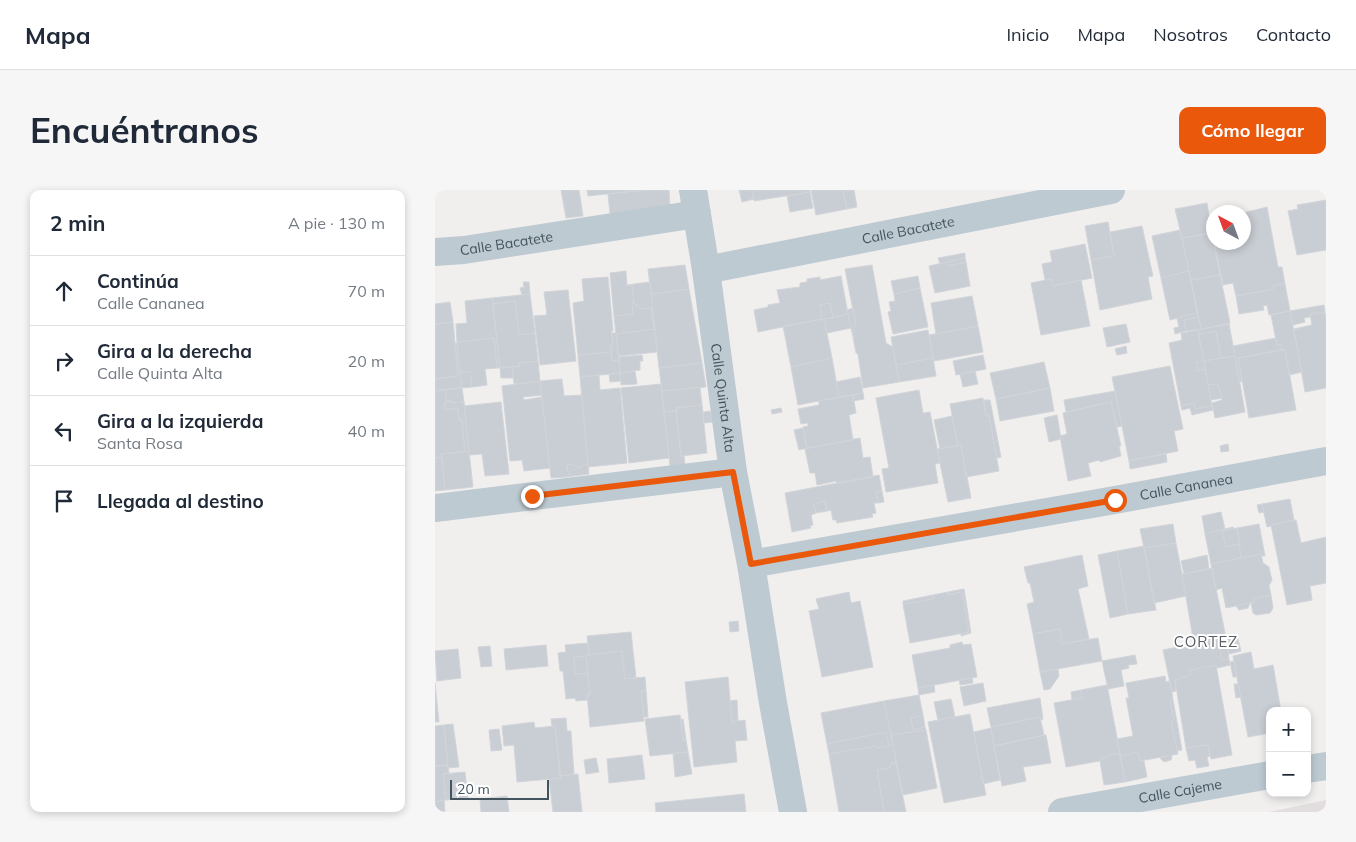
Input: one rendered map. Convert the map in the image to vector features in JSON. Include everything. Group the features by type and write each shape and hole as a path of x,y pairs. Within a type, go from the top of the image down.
{"street":[{"name":"Calle Bacatete","path":"706,270 1111,190"},
{"name":"Calle Bacatete","path":"435,252 464,250 695,202"},
{"name":"Calle Quinta Alta","path":"695,202 733,472 751,564 773,703 793,812"},
{"name":"Calle Cananea","path":"751,564 1326,461"},
{"path":"435,508 733,472"},
{"path":"1311,768 1326,766"},
{"name":"Calle Cajeme","path":"1062,812 1266,776"}],"shaded area":[{"path":"1326,800 1326,812 1269,812"}],"building":[{"path":"561,190 579,190 583,216 566,218"},
{"path":"587,190 645,190 588,196"},
{"path":"645,190 669,190 670,207 610,214 608,194"},
{"path":"739,190 752,190 754,199 742,202"},
{"path":"752,190 810,190 810,192 754,201"},
{"path":"811,190 843,190 847,209 816,215"},
{"path":"843,190 854,190 857,207 847,209"},
{"path":"810,192 813,208 790,212 787,196"},
{"path":"1326,200 1326,250 1297,255 1288,211 1298,209 1297,205"},
{"path":"1207,203 1206,234 1182,238 1175,209"},
{"path":"1267,207 1278,267 1282,267 1285,284 1272,286 1273,289 1236,296 1233,283 1223,285 1216,250 1251,250 1251,211"},
{"path":"1108,222 1114,256 1091,260 1085,226"},
{"path":"1142,226 1153,276 1148,277 1152,299 1100,310 1091,260 1114,256 1110,232"},
{"path":"1180,230 1189,271 1161,278 1152,236"},
{"path":"1206,234 1206,250 1215,250 1220,275 1191,280 1182,238"},
{"path":"1085,244 1092,278 1053,286 1051,279 1045,280 1042,264 1052,262 1050,251"},
{"path":"965,253 965,258 940,264 938,258"},
{"path":"965,258 966,262 948,266 947,262"},
{"path":"947,262 948,266 966,262 970,286 935,293 929,266"},
{"path":"685,265 689,289 651,294 648,269"},
{"path":"872,265 886,343 893,347 899,382 863,388 858,354 856,353 853,337 853,327 856,326 845,269"},
{"path":"626,271 627,286 632,285 633,314 614,316 610,273"},
{"path":"1189,271 1197,313 1170,320 1161,278"},
{"path":"1220,275 1230,323 1201,329 1191,280"},
{"path":"841,276 848,314 833,318 830,303 820,305 822,319 758,332 754,310 780,303 777,290 800,287 800,283 807,282 807,279 820,277 820,280"},
{"path":"918,276 920,288 894,294 891,281"},
{"path":"608,277 613,331 611,331 613,344 611,345 611,352 578,355 573,303 584,301 582,279"},
{"path":"1051,279 1053,286 1081,280 1090,326 1041,335 1031,283"},
{"path":"523,282 529,282 530,294 522,295 520,288 524,287"},
{"path":"650,282 655,329 651,308 642,309 634,303 632,285 627,286 627,285"},
{"path":"1285,284 1290,311 1269,315 1267,305 1263,306 1264,310 1239,314 1236,296 1273,289 1272,286"},
{"path":"920,288 928,327 893,334 888,312 891,311 889,302 895,301 894,294"},
{"path":"689,289 702,363 659,368 651,294"},
{"path":"568,290 576,361 540,365 534,316 547,315 544,292"},
{"path":"530,294 535,333 519,335 515,301 493,304 492,298"},
{"path":"972,296 978,326 936,334 931,303"},
{"path":"492,298 500,368 497,368 494,338 457,342 456,324 467,323 465,301"},
{"path":"515,301 519,335 535,333 538,361 500,368 493,304"},
{"path":"450,302 453,322 435,324 435,304"},
{"path":"632,303 642,309 651,308 654,329 616,334 614,316 633,314"},
{"path":"830,303 833,318 822,319 820,305"},
{"path":"1324,305 1325,312 1310,314 1310,317 1304,318 1305,322 1293,325 1290,311"},
{"path":"853,308 856,326 853,327 854,337 847,310"},
{"path":"1290,311 1302,372 1289,375 1285,349 1282,350 1281,344 1277,345 1271,315"},
{"path":"1325,312 1326,388 1305,392 1294,329 1312,325 1310,314"},
{"path":"1197,313 1198,317 1184,320 1186,331 1175,334 1174,328 1179,327 1177,318"},
{"path":"848,314 851,328 827,333 824,319"},
{"path":"1198,317 1201,329 1186,331 1184,320"},
{"path":"824,319 832,358 791,367 783,326"},
{"path":"453,322 458,376 435,379 435,324"},
{"path":"1126,324 1130,342 1107,347 1103,328"},
{"path":"1229,324 1235,356 1221,358 1216,331 1198,334 1198,330"},
{"path":"978,326 983,352 934,361 929,335"},
{"path":"655,329 657,352 618,356 616,334"},
{"path":"928,330 933,358 896,365 891,337"},
{"path":"1198,330 1204,361 1196,362 1197,371 1205,369 1212,406 1195,409 1194,403 1181,406 1169,343 1182,340 1181,333"},
{"path":"1216,331 1221,358 1204,361 1198,334"},
{"path":"612,333 616,333 619,360 612,361 611,345 613,344"},
{"path":"494,338 497,368 485,369 487,385 472,387 470,371 460,373 457,342"},
{"path":"1276,338 1277,345 1281,344 1282,350 1238,358 1242,381 1239,382 1233,346"},
{"path":"455,343 457,343 462,388 435,391 435,379 458,376"},
{"path":"1126,346 1127,353 1117,355 1115,349"},
{"path":"1285,349 1296,410 1249,418 1238,358"},
{"path":"611,352 612,361 619,360 620,373 580,377 578,355"},
{"path":"642,355 643,361 640,361 640,370 620,373 619,357"},
{"path":"983,355 986,369 956,375 953,361"},
{"path":"1235,356 1245,412 1215,418 1212,403 1222,400 1218,384 1208,385 1204,361"},
{"path":"832,358 839,397 798,405 791,367"},
{"path":"933,358 936,376 899,382 896,365"},
{"path":"538,361 540,381 514,384 512,367 519,366 519,363"},
{"path":"1204,361 1205,369 1197,371 1196,362"},
{"path":"1044,362 1050,388 996,399 990,373"},
{"path":"702,363 706,387 662,391 659,368"},
{"path":"1170,366 1183,429 1174,431 1178,451 1129,461 1112,377"},
{"path":"512,367 513,378 501,378 500,368"},
{"path":"470,371 472,387 462,388 460,373"},
{"path":"635,371 637,384 621,385 620,373"},
{"path":"975,371 978,384 963,387 960,374"},
{"path":"620,373 621,381 610,382 609,374"},
{"path":"599,375 600,390 620,388 627,463 588,467 580,377"},
{"path":"860,377 863,393 839,397 836,382"},
{"path":"562,379 564,396 582,395 588,464 579,468 572,464 567,465 567,470 570,474 566,477 551,478 540,381"},
{"path":"540,381 542,395 523,397 524,400 542,397 550,468 524,471 522,460 510,461 502,386"},
{"path":"661,384 669,458 629,463 621,388"},
{"path":"1218,384 1222,398 1211,400 1208,385"},
{"path":"700,387 702,405 676,408 676,411 664,412 662,391"},
{"path":"462,388 464,402 452,403 452,401 447,401 445,389"},
{"path":"1050,388 1054,411 1000,421 996,399"},
{"path":"445,389 447,401 445,402 445,410 458,408 459,420 462,420 465,452 441,454 442,457 435,458 435,391"},
{"path":"919,390 923,413 930,412 940,463 935,464 938,483 886,492 882,469 889,468 876,398"},
{"path":"1115,391 1122,426 1117,427 1111,402 1066,412 1064,400"},
{"path":"863,393 864,399 853,401 853,395"},
{"path":"853,395 856,413 849,415 853,440 807,448 803,427 808,426 808,423 801,424 798,409 819,405 819,401"},
{"path":"983,398 986,416 989,416 999,471 966,477 961,445 958,446 950,404"},
{"path":"984,400 990,400 1001,457 997,458 989,416 986,416"},
{"path":"452,401 452,403 464,402 469,451 465,452 462,420 459,420 458,408 445,410 445,402"},
{"path":"501,402 509,474 485,476 482,454 469,455 464,406"},
{"path":"1111,402 1121,446 1119,446 1121,456 1100,462 1099,460 1088,463 1091,476 1068,481 1060,436 1067,434 1063,413"},
{"path":"1194,403 1195,409 1212,406 1213,410 1192,415 1190,408 1182,410 1181,406"},
{"path":"702,405 707,453 681,456 676,408"},
{"path":"781,408 782,412 772,414 771,410"},
{"path":"676,411 681,456 684,456 685,465 670,466 664,412"},
{"path":"710,411 713,422 704,423 703,412"},
{"path":"1057,415 1061,439 1049,442 1044,418"},
{"path":"952,416 958,446 940,449 934,420"},
{"path":"803,428 807,448 799,450 794,430"},
{"path":"860,438 863,458 870,457 873,477 837,484 836,481 817,485 815,473 810,473 805,449"},
{"path":"1228,444 1229,451 1221,452 1220,446"},
{"path":"961,445 971,498 948,502 937,449"},
{"path":"469,451 473,487 445,490 441,454"},
{"path":"1166,454 1167,462 1130,469 1129,461 1131,460"},
{"path":"442,457 445,490 435,491 435,458"},
{"path":"572,464 579,468 588,464 589,474 566,477 570,474 567,470 567,465"},
{"path":"879,475 882,491 876,492 878,503 874,503 876,513 872,514 873,517 837,523 836,520 833,520 831,510 827,511 825,501 814,504 816,513 811,515 813,525 810,526 811,528 792,532 785,493"},
{"path":"882,491 884,502 878,503 876,492"},
{"path":"1290,499 1294,520 1267,527 1262,504"},
{"path":"825,501 827,511 816,513 814,504"},
{"path":"1262,504 1264,512 1259,513 1257,505"},
{"path":"1221,512 1225,529 1205,534 1202,516"},
{"path":"1296,520 1301,543 1326,537 1326,583 1310,586 1312,600 1287,605 1271,525"},
{"path":"1173,524 1176,543 1144,548 1140,529"},
{"path":"1259,524 1265,556 1261,554 1241,558 1237,528"},
{"path":"1233,527 1222,531 1226,547 1239,544 1241,558 1211,564 1205,534"},
{"path":"1237,528 1240,544 1226,547 1222,531"},
{"path":"1176,543 1186,596 1154,603 1144,548"},
{"path":"1144,546 1156,610 1128,614 1117,551"},
{"path":"1117,551 1128,614 1110,618 1098,555"},
{"path":"1261,554 1263,563 1269,567 1272,580 1269,586 1271,595 1253,599 1254,602 1226,608 1222,588 1216,590 1211,564"},
{"path":"1082,555 1088,586 1078,589 1089,639 1062,644 1060,629 1033,634 1027,604 1034,602 1024,567"},
{"path":"1207,555 1209,569 1184,574 1181,561"},
{"path":"1212,568 1226,638 1194,644 1182,574"},
{"path":"964,589 971,633 961,636 961,634 969,632 962,592 948,595 948,592"},
{"path":"849,592 851,603 860,601 873,667 822,677 809,611 819,609 816,599"},
{"path":"948,592 948,595 962,592 969,632 910,643 903,604 933,599 933,595"},
{"path":"933,595 933,599 903,604 903,601"},
{"path":"1271,595 1273,608 1270,613 1256,615 1253,613 1251,603 1254,602 1253,599"},
{"path":"1250,603 1248,608 1239,610 1236,606"},
{"path":"738,621 739,631 730,632 729,622"},
{"path":"1060,629 1062,644 1098,638 1102,661 1040,672 1033,634"},
{"path":"631,632 636,678 625,679 622,651 589,655 587,636"},
{"path":"1237,635 1241,651 1229,654 1226,638"},
{"path":"1226,638 1229,659 1222,660 1218,639"},
{"path":"1218,639 1222,660 1229,659 1230,665 1217,668 1216,665 1190,670 1191,675 1175,680 1176,691 1172,692 1163,650"},
{"path":"962,642 963,645 971,644 977,677 918,688 912,655 950,648 950,645"},
{"path":"588,643 589,655 574,657 575,674 588,673 590,694 587,694 587,700 576,701 575,698 566,699 563,671 560,671 558,653 566,652 565,645"},
{"path":"546,645 548,666 506,670 504,649"},
{"path":"490,646 492,666 481,667 478,647"},
{"path":"458,649 461,678 437,681 435,651"},
{"path":"622,651 625,679 645,677 646,690 641,691 644,721 590,727 587,694 590,694 586,655"},
{"path":"1251,652 1254,669 1273,665 1280,707 1266,707 1266,734 1248,737 1233,656"},
{"path":"1135,655 1137,664 1128,665 1129,668 1121,670 1124,686 1108,689 1102,661"},
{"path":"586,656 588,673 575,674 574,657"},
{"path":"1234,661 1237,677 1233,677 1230,662"},
{"path":"1216,665 1232,755 1211,759 1208,745 1186,748 1175,680 1191,675 1190,670"},
{"path":"1058,669 1059,676 1050,689 1044,690 1040,672"},
{"path":"1165,676 1166,682 1169,681 1172,692 1173,700 1170,701 1174,720 1171,721 1178,754 1140,761 1138,752 1120,756 1117,739 1133,736 1126,698 1129,698 1126,683"},
{"path":"728,677 732,722 745,720 747,740 735,741 737,762 694,767 685,682"},
{"path":"972,678 973,683 960,685 959,680"},
{"path":"435,683 439,722 435,722"},
{"path":"983,683 986,701 964,706 960,687"},
{"path":"1234,684 1238,684 1241,697 1236,698"},
{"path":"934,685 935,692 919,695 918,688"},
{"path":"1107,685 1120,753 1101,758 1100,761 1066,767 1054,703 1082,698 1081,690"},
{"path":"646,690 648,717 644,717 641,691"},
{"path":"1081,690 1082,698 1072,700 1071,692"},
{"path":"919,695 923,715 911,718 913,730 925,727 926,730 891,735 884,701"},
{"path":"1040,698 1043,719 1041,720 1040,717 991,727 987,708"},
{"path":"951,699 955,717 938,720 934,702"},
{"path":"737,700 738,721 732,722 730,701"},
{"path":"1173,700 1182,750 1177,751 1171,721 1174,720 1170,701"},
{"path":"884,701 893,745 889,746 886,732 827,744 821,713"},
{"path":"970,714 986,795 944,803 928,722"},
{"path":"680,715 683,740 686,740 688,752 650,756 645,719"},
{"path":"923,715 925,727 913,730 911,718"},
{"path":"1040,717 1044,735 994,746 991,727"},
{"path":"566,718 567,731 571,731 574,774 560,776 555,726 552,726 551,719"},
{"path":"681,719 683,719 686,740 683,740"},
{"path":"534,722 535,728 555,726 561,778 517,782 514,745 504,746 502,726"},
{"path":"453,724 459,767 448,768 444,725"},
{"path":"444,725 448,765 435,766 435,726"},
{"path":"991,728 1000,780 983,784 974,732"},
{"path":"499,729 502,750 491,751 489,730"},
{"path":"926,730 937,788 903,795 891,735"},
{"path":"886,732 889,746 877,748 877,746 829,754 827,744"},
{"path":"1046,735 1051,763 1023,767 1026,781 1002,786 994,746"},
{"path":"893,745 896,763 891,763 890,768 877,770 884,812 839,812 829,754"},
{"path":"1208,745 1210,756 1207,757 1209,766 1197,768 1195,760 1189,761 1186,748"},
{"path":"688,752 692,774 675,777 673,753"},
{"path":"1138,752 1140,761 1144,761 1147,777 1125,782 1120,756"},
{"path":"1120,753 1125,782 1104,785 1101,758"},
{"path":"642,755 645,779 609,783 607,759"},
{"path":"1172,755 1171,760 1164,762 1160,758"},
{"path":"596,758 599,772 586,774 584,760"},
{"path":"891,763 896,763 906,812 884,812 877,770 890,768"},
{"path":"448,765 449,773 443,774 446,800 435,802 435,766"},
{"path":"465,772 468,798 446,800 443,774"},
{"path":"578,774 582,812 553,812 549,779"},
{"path":"744,794 746,812 656,812 655,803"},
{"path":"507,796 509,812 481,812 480,799"},
{"path":"444,800 445,812 435,812 435,802"}],"district":[{"name":"CORTEZ","path":"1206,642"}],"route":[{"path":"532,496 733,472 751,564 1115,500"}]}
